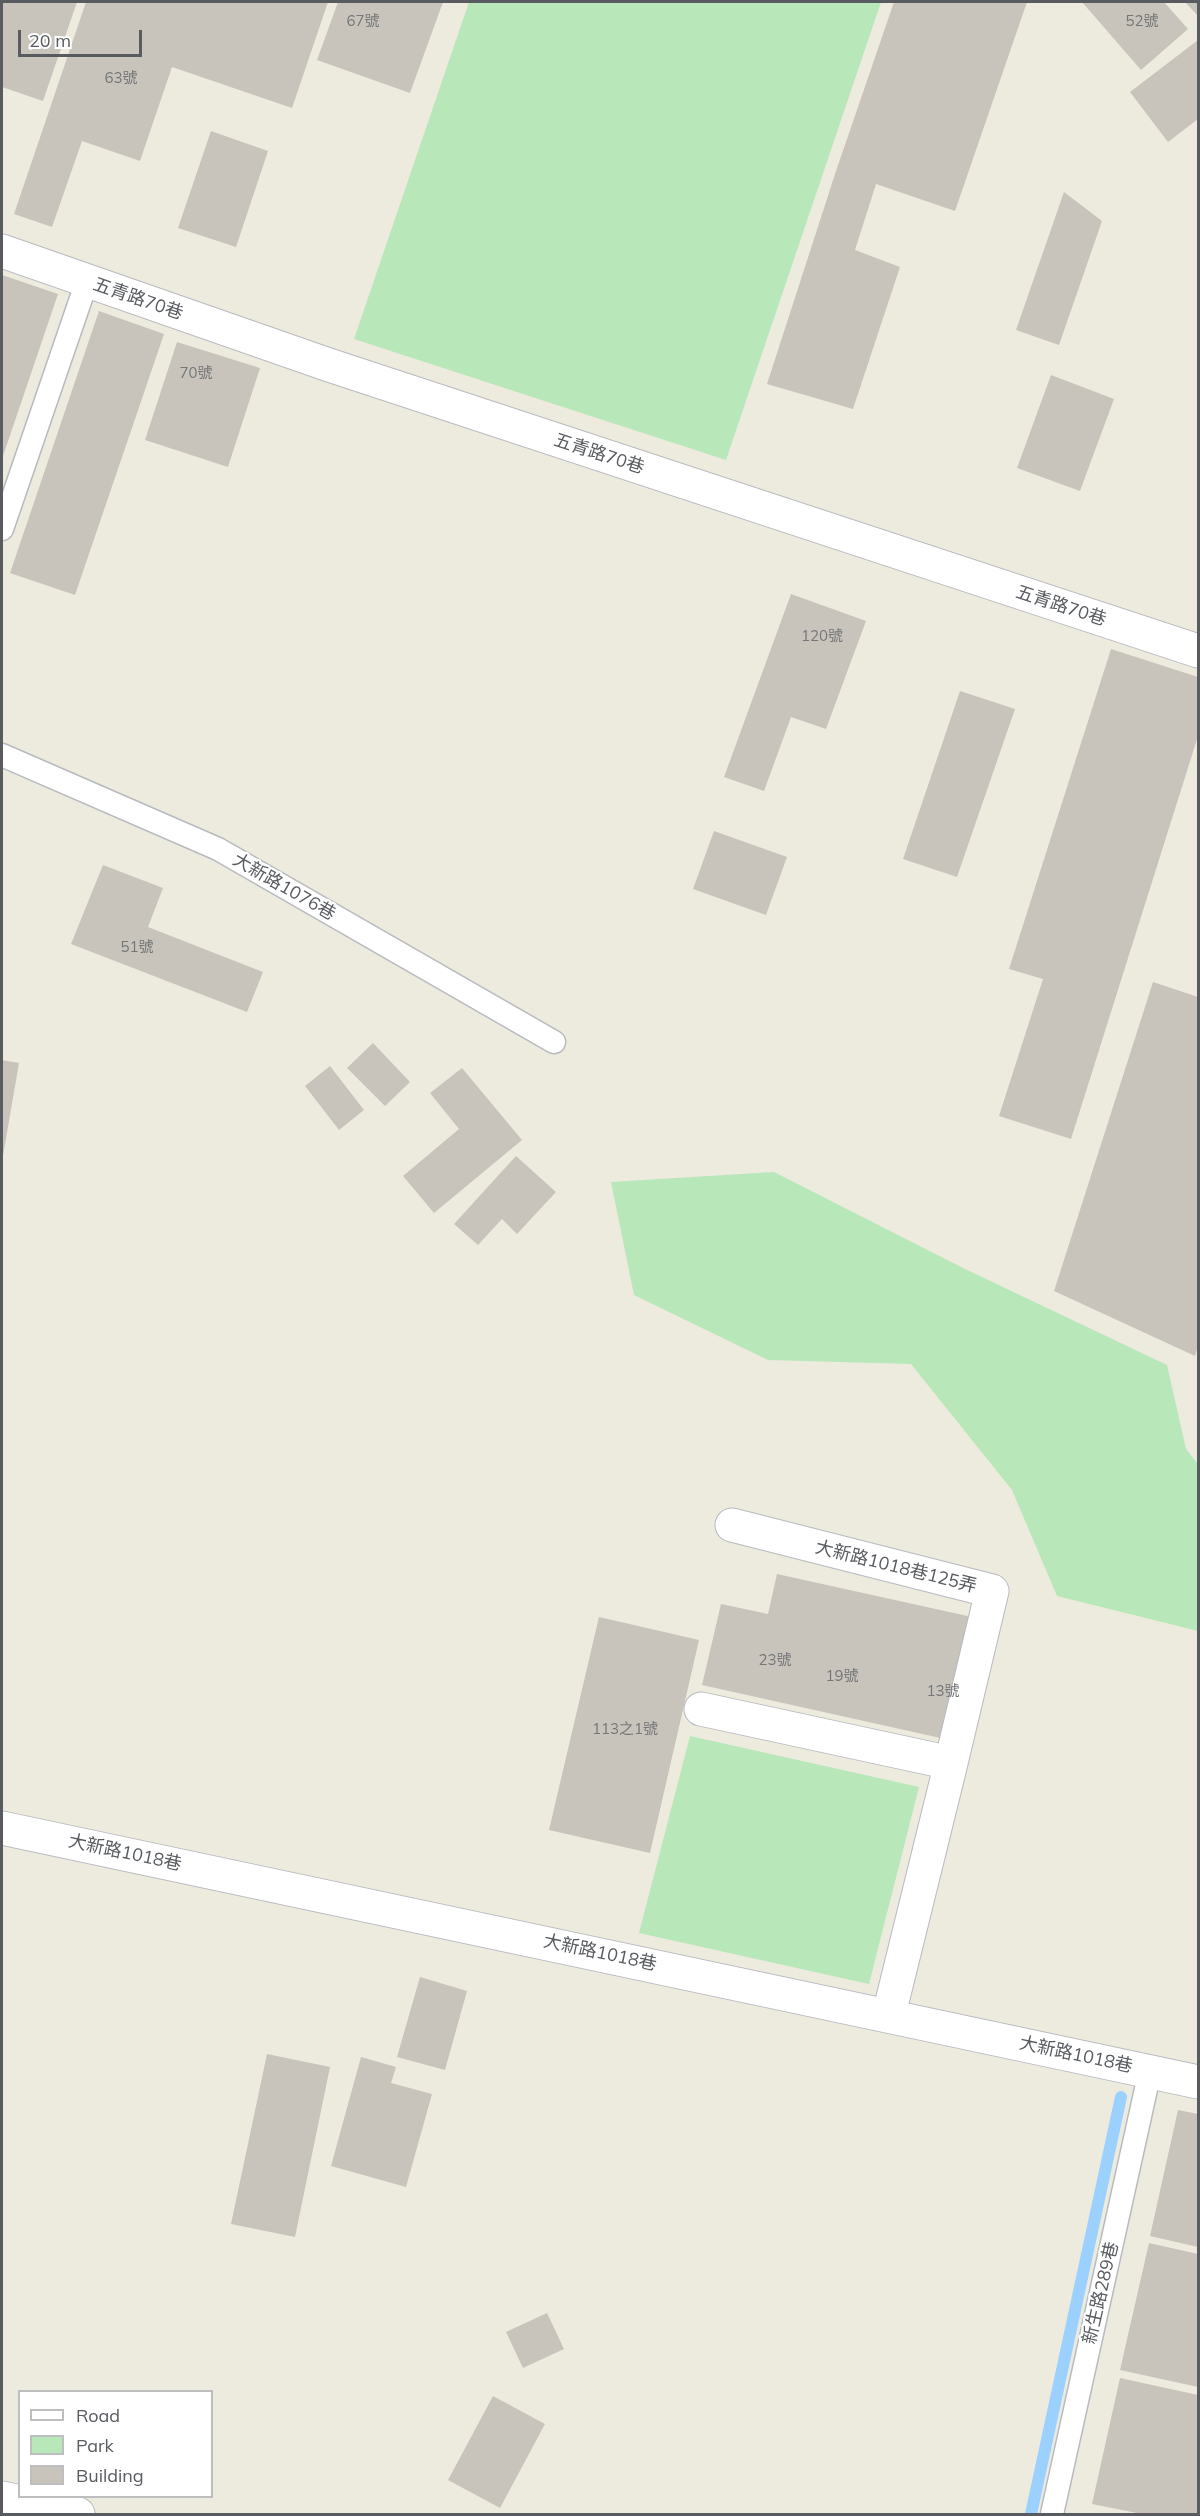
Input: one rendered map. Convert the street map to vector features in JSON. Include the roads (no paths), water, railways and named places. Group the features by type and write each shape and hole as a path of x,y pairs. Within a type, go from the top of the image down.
{"street":[{"name":"五青路70巷","path":"2,251 340,369 1198,651"},
{"name":"大新路1018巷125弄","path":"732,1526 992,1591 889,2014"},
{"path":"700,1709 951,1763"},
{"name":"大新路1018巷","path":"2,1828 889,2014 1198,2082"},
{"path":"2,2498 78,2514"}],"lane":[{"path":"2,529 87,281"},
{"name":"大新路1076巷","path":"2,755 218,849 554,1042"},
{"name":"新生路289巷","path":"1052,2514 1150,2071"}],"waterway":[{"path":"1031,2514 1121,2097"}]}
